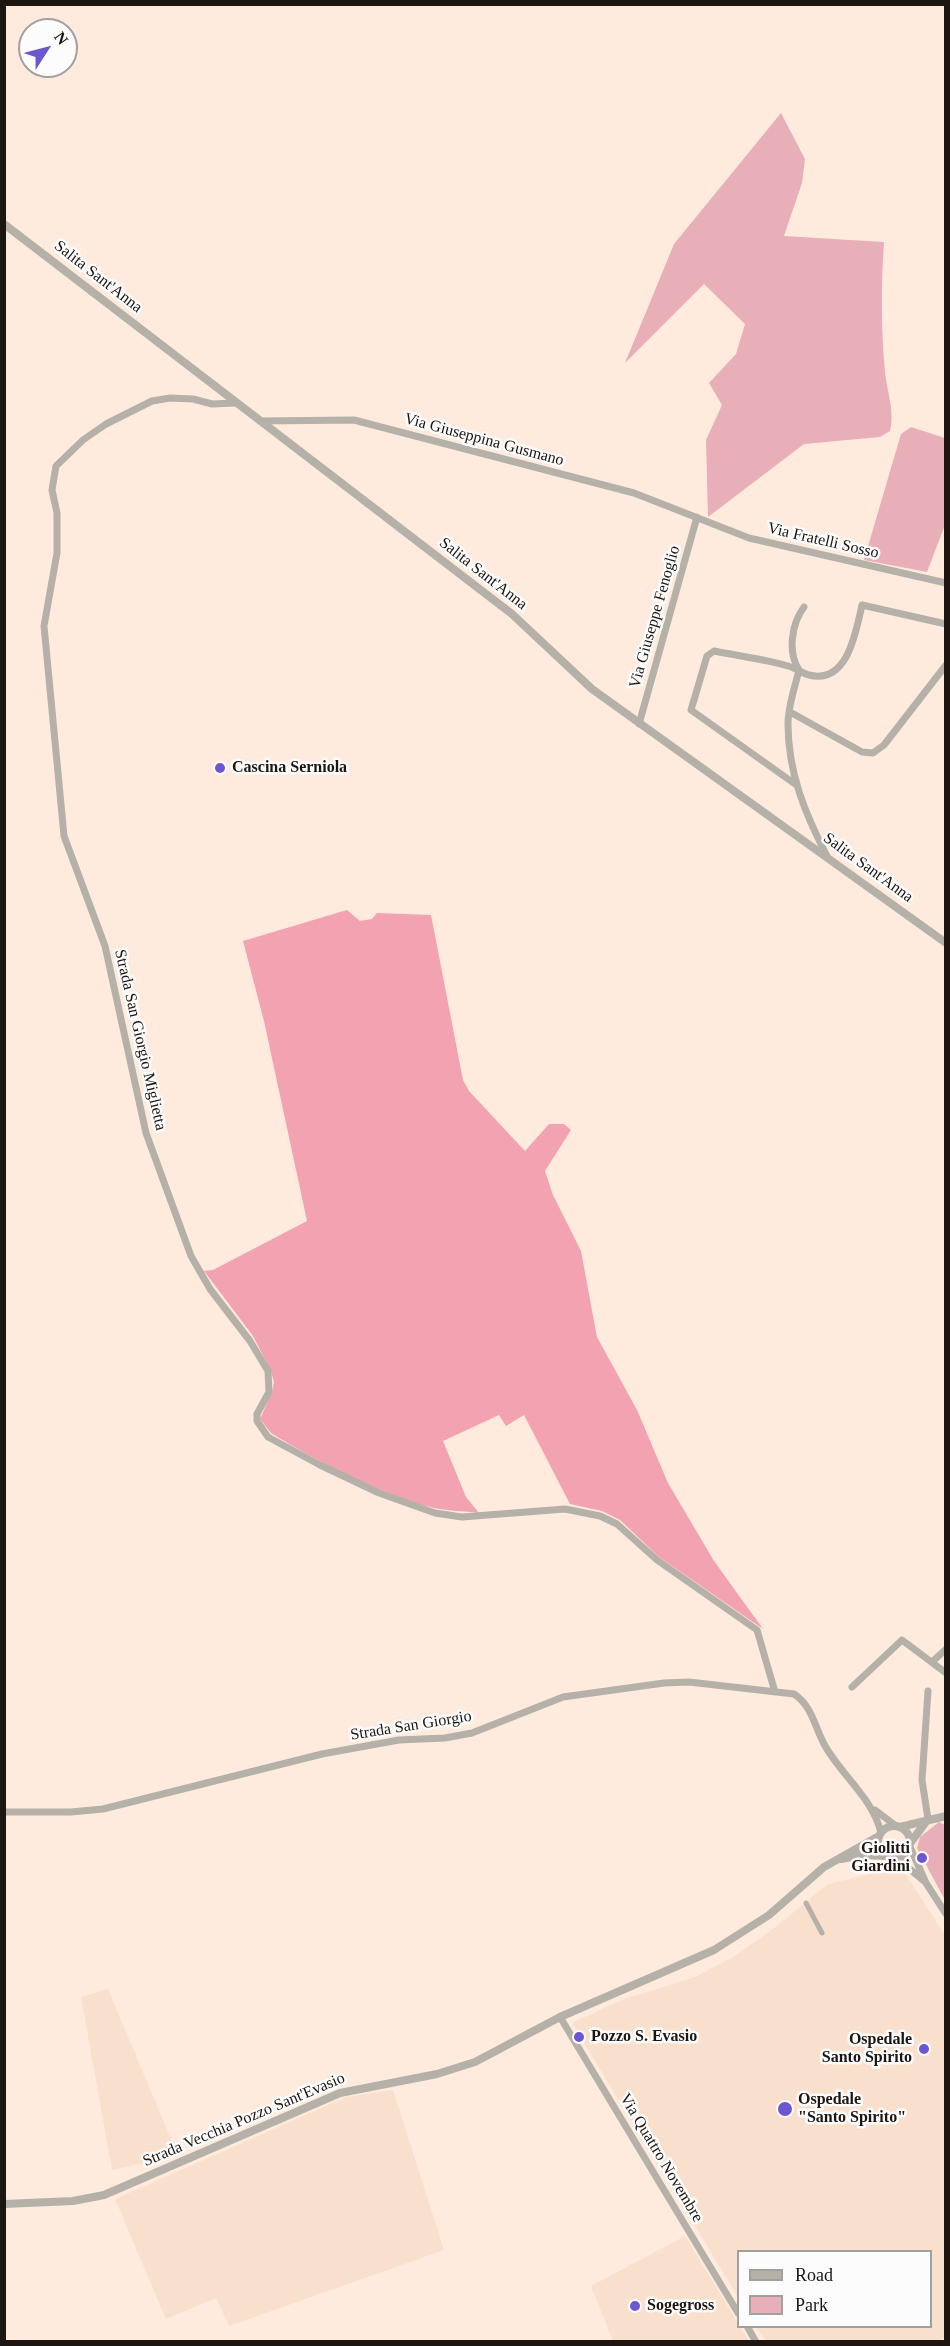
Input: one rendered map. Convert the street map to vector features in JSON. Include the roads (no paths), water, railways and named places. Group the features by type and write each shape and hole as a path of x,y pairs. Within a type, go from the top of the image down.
{"street":[{"name":"Salita Sant'Anna","path":"4,224 512,614 575,675 639,724 827,856 945,943"},
{"name":"Strada San Giorgio Miglietta","path":"235,403 212,404 182,399 152,401 106,424 83,440 56,466 52,490 57,513 57,553 44,626 64,836 105,946 146,1133 191,1256 210,1289 250,1341 268,1371 269,1392 257,1414 257,1421 268,1437 320,1466 379,1493 435,1513 462,1516 565,1509 600,1516 616,1524 657,1560 757,1630 775,1692"},
{"name":"Via Giuseppina Gusmano","path":"259,421 354,420 634,494 697,518"},
{"name":"Via Fratelli Sosso","path":"697,518 749,537 945,583"},
{"name":"Via Giuseppe Fenoglio","path":"639,724 697,518"},
{"path":"795,784 691,710 707,656 714,651 822,676 841,665 849,654 862,605 945,624"},
{"path":"804,607 797,616 792,650 793,661 799,670 789,712 790,751 795,784 827,856"},
{"path":"789,712 862,752 873,753 884,745 945,666"},
{"path":"852,1687 903,1640 945,1673"},
{"path":"932,1662 945,1649"},
{"name":"Strada San Giorgio","path":"4,1812 71,1812 103,1809 322,1754 399,1740 445,1738 472,1733 545,1703 574,1695 681,1682 794,1694 808,1705 824,1745 869,1805 880,1834"},
{"path":"898,1858 907,1853 928,1819 922,1780 928,1691"},
{"name":"Strada San Giorgio","path":"869,1805 898,1826"},
{"path":"886,1856 879,1846 880,1834 898,1826 945,1816"},
{"path":"898,1826 909,1835 926,1883 945,1914"},
{"name":"Strada Vecchia Pozzo Sant'Evasio","path":"4,2204 73,2201 104,2195 340,2093 437,2074 475,2062 560,2017 714,1950 769,1915 835,1860 880,1834"},
{"path":"835,1860 862,1856 898,1858 926,1883"},
{"path":"806,1903 822,1933"},
{"name":"Via Quattro Novembre","path":"560,2017 737,2311"},
{"path":"748,2328 756,2342"}],"place":[{"name":"Cascina Serniola","path":"220,768"},
{"name":"Giolitti Giardini","path":"922,1858"},
{"name":"Pozzo S. Evasio","path":"579,2037"},
{"name":"Ospedale Santo Spirito","path":"924,2049"},
{"name":"Ospedale \"Santo Spirito\"","path":"785,2109"},
{"name":"Sogegross","path":"635,2306"}]}
